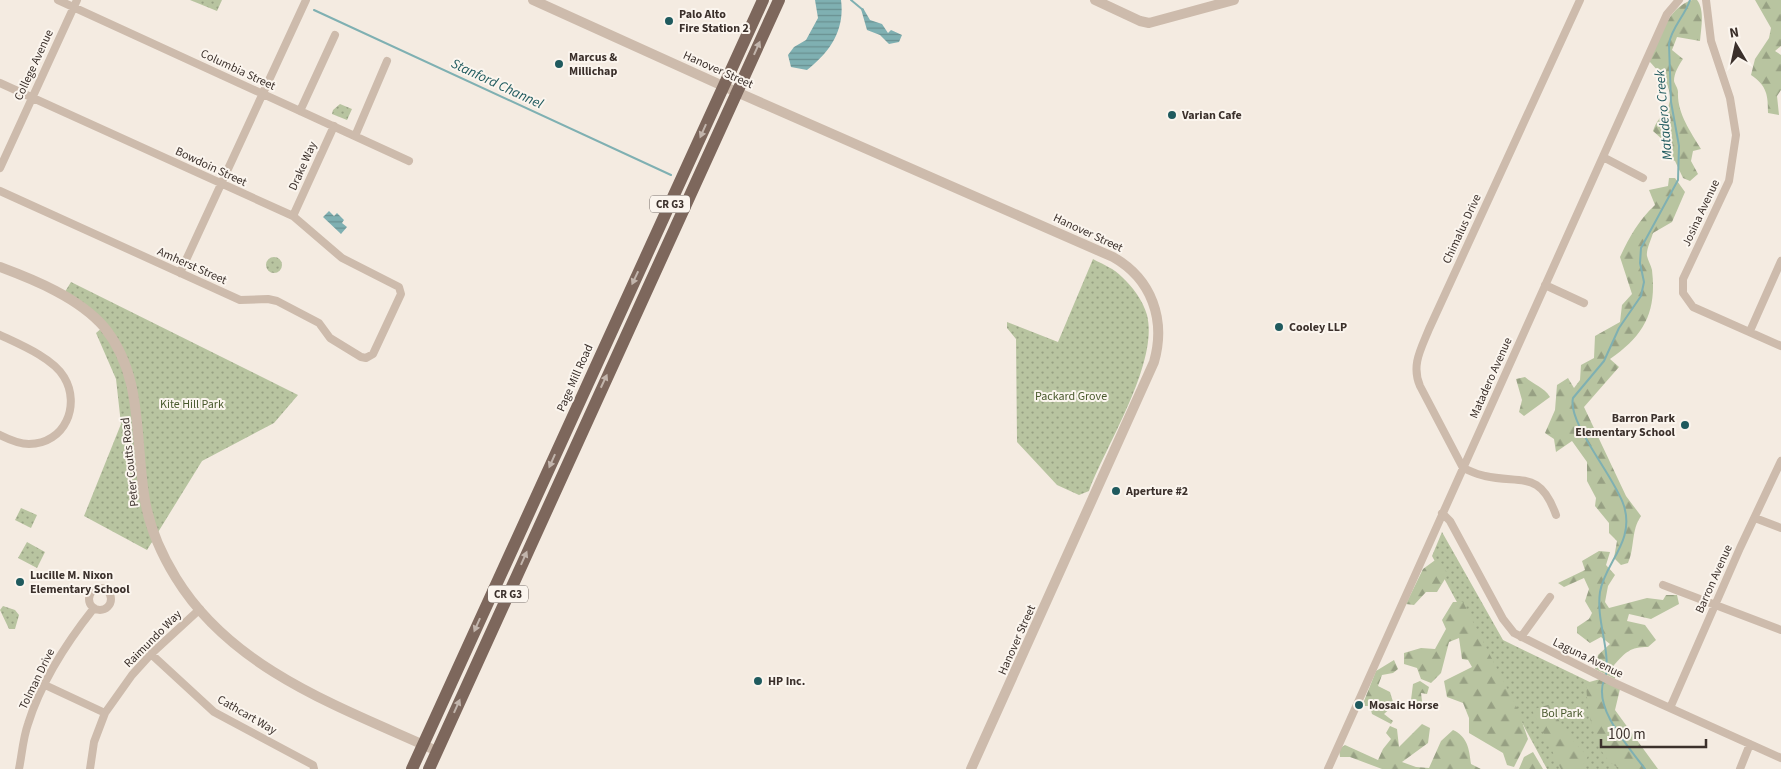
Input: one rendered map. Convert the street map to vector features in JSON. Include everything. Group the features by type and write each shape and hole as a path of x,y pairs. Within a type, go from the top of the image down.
{"main road":[{"name":"Page Mill Road","path":"412,769 763,0"},
{"name":"CR G3","path":"429,769 779,0"},
{"path":"572,417 579,437"}],"street":[{"name":"Columbia Street","path":"58,0 75,4 409,161"},
{"name":"Hanover Street","path":"533,0 723,86 1113,256 1136,274 1154,302 1159,335 1154,362 971,769"},
{"path":"1095,0 1140,21 1149,23 1234,0"},
{"name":"Chimalus Drive","path":"1463,468 1420,386 1415,372 1415,365 1429,329 1580,0"},
{"name":"Matadero Avenue","path":"1328,769 1667,14 1679,0"},
{"name":"Josina Avenue","path":"1706,0 1711,41 1730,98 1736,135 1729,181 1683,279 1681,288 1693,306 1781,346"},
{"path":"180,273 263,94 303,1"},
{"name":"College Avenue","path":"0,168 75,4"},
{"path":"300,111 335,35"},
{"path":"355,136 387,61"},
{"name":"Bowdoin Street","path":"0,83 293,216 342,258 391,281 400,290 400,296 369,357"},
{"name":"Drake Way","path":"293,216 334,126"},
{"path":"1603,157 1642,178"},
{"name":"Amherst Street","path":"0,191 240,300 268,299 277,301 319,323 330,338 345,349 361,357 369,357"},
{"path":"1750,331 1781,261"},
{"name":"Peter Coutts Road","path":"0,267 63,295 103,326 120,352 134,394 141,471 149,518 160,548 176,578 200,609 236,643 275,673 307,693 381,728 437,751"},
{"path":"1545,285 1584,303"},
{"path":"0,335 30,349 55,366 67,383 72,404 64,427 58,433 42,441 21,443 0,435"},
{"name":"Barron Avenue","path":"1670,708 1781,461"},
{"path":"1463,468 1485,476 1523,479 1533,483 1550,499 1556,515"},
{"name":"Laguna Avenue","path":"1442,513 1450,520 1503,619 1521,638 1610,681 1781,758"},
{"path":"1755,518 1781,528"},
{"path":"1663,585 1781,630"},
{"path":"1521,638 1550,597"},
{"name":"Tolman Drive","path":"19,769 28,724 45,684 76,631 94,608"},
{"name":"Raimundo Way","path":"90,769 94,742 105,713 132,675 151,654 200,609"},
{"name":"Cathcart Way","path":"151,654 214,712 313,764 314,769"},
{"path":"45,684 105,713"},
{"path":"1740,769 1750,744"}],"green space":[{"path":"190,0 222,0 217,11"},
{"path":"1697,0 1701,9 1700,41 1677,37 1672,50 1683,59 1678,66 1674,81 1678,91 1682,115 1701,149 1693,151 1691,161 1698,174 1690,181 1683,178 1675,161 1668,158 1663,140 1653,131 1669,105 1670,98 1667,84 1649,61 1660,34 1670,17 1683,4"},
{"path":"1755,0 1781,0 1781,46 1775,51 1781,55 1781,90 1777,96 1779,115 1768,113 1768,101 1765,91 1760,83 1751,75 1755,59 1769,38 1771,28"},
{"path":"340,104 352,109 347,120 332,114 333,110"},
{"path":"1669,178 1675,178 1685,192 1672,222 1653,233 1648,248 1647,256 1652,270 1653,285 1650,311 1646,322 1632,341 1610,359 1619,367 1584,407 1626,496 1641,516 1634,533 1632,551 1628,563 1621,565 1614,558 1617,541 1609,533 1609,523 1595,506 1596,498 1587,481 1587,462 1572,441 1556,452 1554,439 1545,433 1555,410 1557,385 1568,378 1574,388 1580,380 1581,365 1594,358 1595,336 1620,322 1622,305 1632,294 1620,257 1635,229 1655,205 1649,190 1668,186"},
{"path":"274,257 280,259 282,265 280,271 274,273 268,271 266,265 268,259"},
{"name":"Packard Grove","path":"1093,259 1116,272 1134,290 1147,315 1149,334 1145,356 1129,404 1089,491 1079,495 1057,485 1017,442 1016,339 1007,328 1007,322 1058,342"},
{"name":"Kite Hill Park","path":"71,282 298,395 274,423 202,461 147,550 84,516 121,424 116,379 96,333 103,327 63,295"},
{"path":"1525,377 1545,391 1550,397 1524,416 1519,412 1522,400 1516,379"},
{"path":"21,508 37,515 31,528 15,520"},
{"name":"Bol Park","path":"1442,532 1503,640 1598,686 1634,769 1547,769 1432,556"},
{"path":"27,542 45,552 37,568 18,558"},
{"path":"1599,551 1610,552 1606,565 1615,575 1608,586 1605,602 1609,608 1647,598 1663,600 1666,595 1677,595 1679,604 1651,619 1629,614 1627,621 1645,625 1656,640 1648,647 1632,649 1622,657 1614,665 1615,679 1595,669 1598,655 1610,644 1601,637 1590,643 1577,633 1577,627 1589,619 1592,613 1585,601 1589,589 1584,578 1564,587 1558,583 1585,570 1582,561"},
{"path":"1438,558 1448,574 1437,592 1426,592 1414,605 1406,604 1423,569"},
{"path":"1453,602 1463,602 1518,710 1528,739 1514,767 1507,765 1503,753 1469,733 1469,718 1463,703 1447,697 1444,681 1472,667 1468,660 1462,659 1459,638 1449,642 1441,673 1431,683 1421,679 1417,668 1404,664 1404,653 1421,648 1435,649 1446,629 1442,620"},
{"path":"3,606 15,610 19,615 15,629 9,629 0,610"},
{"path":"1394,660 1398,669 1393,673 1382,675 1378,686 1390,692 1394,705 1384,714 1393,721 1391,724 1372,714 1370,706 1362,706 1376,671"},
{"path":"1600,679 1620,689 1615,710 1658,769 1622,769 1612,764 1605,756 1590,719 1586,683"},
{"path":"1420,681 1429,687 1427,694 1421,693 1422,701 1428,710 1410,708 1413,684"},
{"path":"1554,703 1562,725 1571,739 1588,756 1582,767 1583,769 1561,769 1532,710"},
{"path":"1422,724 1430,728 1428,743 1402,762 1416,767 1429,768 1441,741 1453,730 1465,740 1471,764 1481,769 1382,769 1350,757 1340,757 1339,749 1345,745 1378,760 1383,749 1391,739 1386,733 1390,726 1397,729 1399,747"},
{"path":"1533,752 1543,769 1519,769 1524,757"}],"water":[{"path":"815,0 841,0 842,11 838,31 823,56 807,70 791,67 788,55 794,47 806,40 818,18"},
{"path":"863,8 870,20 882,24 888,33 891,30 902,35 899,42 889,44 880,35 867,30 861,9"},
{"path":"329,211 334,216 337,213 344,220 342,223 347,227 341,234 323,217"}],"waterway":[{"path":"851,0 863,10"},
{"name":"Matadero Creek","path":"1606,675 1607,665 1600,613 1600,592 1607,571 1623,541 1626,519 1624,506 1619,494 1577,421 1573,409 1573,398 1604,361 1619,328 1641,296 1644,282 1640,263 1641,248 1678,180 1679,146 1671,102 1669,44 1672,33 1690,0"},
{"name":"Stanford Channel","path":"314,10 671,175"},
{"name":"Matadero Creek","path":"1604,680 1603,702 1608,714 1622,738 1645,769"}],"place":[{"name":"Palo Alto Fire Station 2","path":"669,21"},
{"name":"Marcus & Millichap","path":"559,64"},
{"name":"Varian Cafe","path":"1172,115"},
{"name":"Cooley LLP","path":"1279,327"},
{"name":"Barron Park Elementary School","path":"1685,425"},
{"name":"Aperture #2","path":"1116,491"},
{"name":"Lucille M. Nixon Elementary School","path":"20,582"},
{"name":"HP Inc.","path":"758,681"},
{"name":"Mosaic Horse","path":"1359,705"}]}
